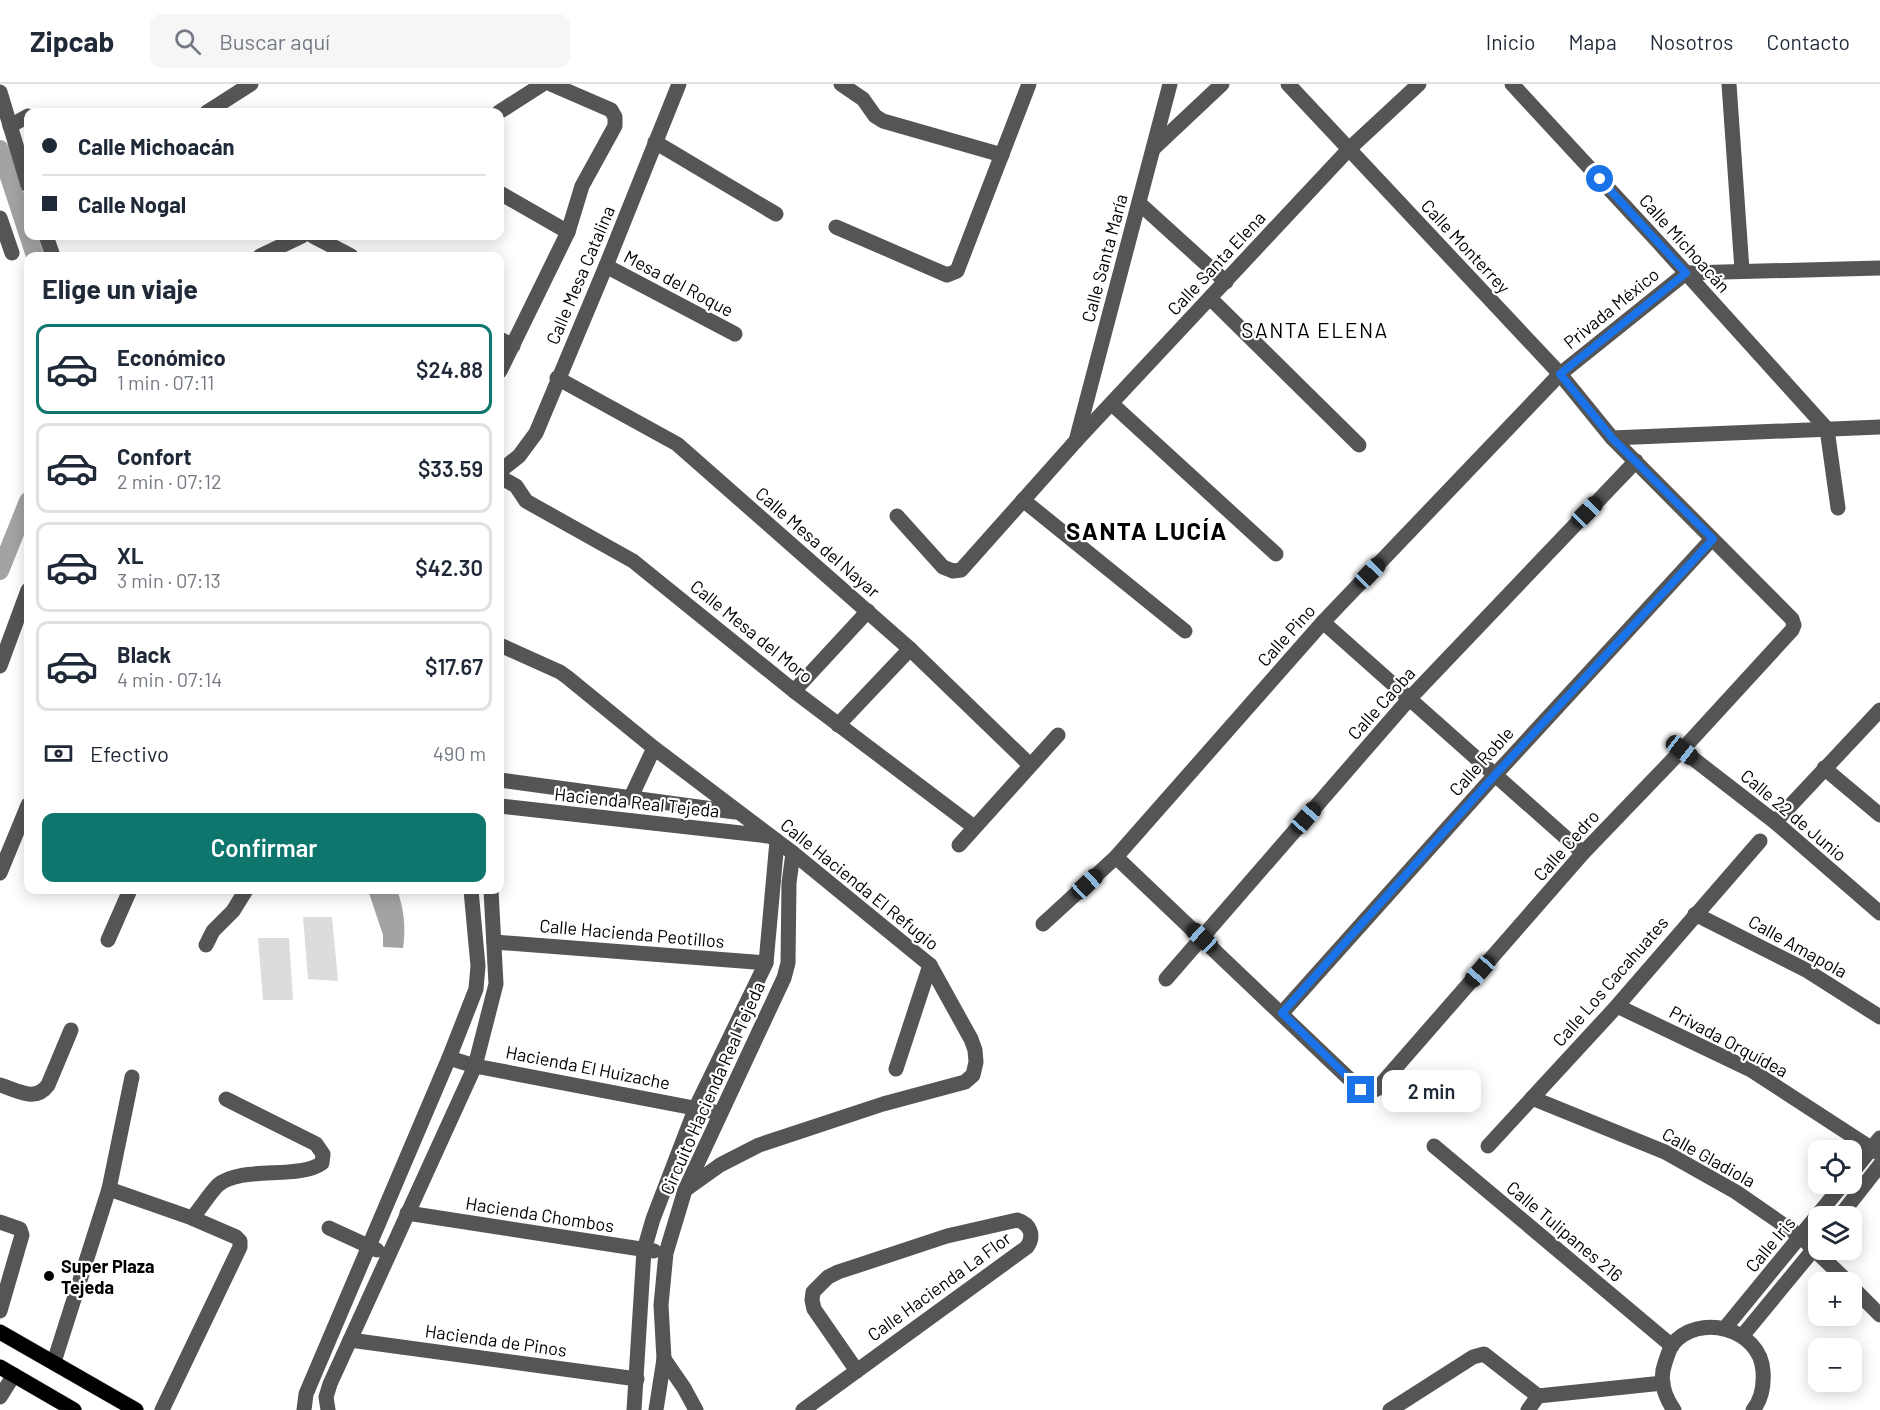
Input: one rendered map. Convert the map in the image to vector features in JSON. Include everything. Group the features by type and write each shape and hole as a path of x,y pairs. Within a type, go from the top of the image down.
{"main road":[{"path":"0,1332 136,1410"},
{"path":"7,1371 74,1410"}],"street":[{"path":"9,84 0,92 24,172"},
{"path":"213,108 251,84"},
{"path":"504,109 543,84"},
{"name":"Calle Mesa Catalina","path":"506,343 568,232 582,186 615,126 615,117 611,110 551,84"},
{"name":"Calle Mesa Catalina","path":"504,468 519,456 536,433 679,84"},
{"path":"841,84 863,99 875,116 883,121 1002,155"},
{"path":"836,227 941,273 953,274 960,267 1029,84"},
{"name":"Calle Santa María","path":"1076,442 1170,84"},
{"path":"1153,150 1222,84"},
{"name":"Calle Monterrey","path":"1288,84 1560,374 1612,438 1792,619 1794,625"},
{"name":"Calle Santa Elena","path":"897,516 943,567 953,571 961,570 1076,442 1349,149 1419,84"},
{"name":"Calle Michoacán","path":"1512,84 1827,429"},
{"path":"1729,84 1742,270"},
{"path":"10,126 24,118"},
{"path":"656,142 776,214"},
{"path":"504,195 568,232"},
{"path":"1139,203 1226,282"},
{"path":"0,218 12,253"},
{"path":"268,252 294,240"},
{"path":"321,240 343,252"},
{"name":"Mesa del Roque","path":"606,266 735,334"},
{"path":"1686,273 1880,268"},
{"name":"Privada México","path":"1560,374 1686,273"},
{"path":"1210,298 1359,445"},
{"name":"Calle Pino","path":"1043,924 1116,857 1323,622 1560,374"},
{"name":"Calle Mesa del Nayar","path":"557,378 676,444 910,649 1030,765"},
{"path":"1112,404 1276,554"},
{"path":"1612,438 1880,427"},
{"path":"1827,429 1838,508"},
{"name":"Calle Caoba","path":"1166,979 1410,698 1636,461"},
{"name":"Calle Mesa del Moro","path":"504,479 516,486 526,501 533,506 633,561 794,691 974,827"},
{"path":"1023,500 1185,631"},
{"name":"Calle Roble","path":"1282,1013 1494,776 1713,539"},
{"path":"0,666 24,601"},
{"path":"794,691 868,611"},
{"path":"1323,622 1494,776 1584,853"},
{"name":"Calle Cedro","path":"1282,1013 1361,1090 1368,1094 1377,1089 1584,853 1682,750 1792,630 1794,625"},
{"name":"Calle Hacienda El Refugio","path":"504,647 560,672 654,748 793,853 930,965 971,1039 976,1062 973,1075 965,1082 882,1104 759,1145 720,1165 685,1190"},
{"path":"838,725 910,649"},
{"path":"1774,822 1880,710"},
{"path":"959,845 1058,735"},
{"name":"Hacienda Real Tejeda","path":"630,797 654,748"},
{"name":"Calle 22 de Junio","path":"1682,750 1774,822 1880,913"},
{"path":"1824,768 1880,816"},
{"name":"Hacienda Real Tejeda","path":"504,781 738,812"},
{"name":"Hacienda Real Tejeda","path":"504,806 774,838"},
{"path":"0,873 24,815"},
{"name":"Circuito Hacienda Real Tejeda","path":"634,1410 644,1250 653,1219 696,1107 766,963 774,838"},
{"name":"Calle Los Cacahuates","path":"1488,1146 1617,1006 1760,841"},
{"name":"Circuito Hacienda Real Tejeda","path":"656,1410 664,1359 661,1305 666,1253 685,1190 784,978 788,963 789,883 793,853"},
{"path":"1116,857 1282,1013"},
{"path":"108,940 128,894"},
{"path":"206,945 213,931 233,911 244,894"},
{"path":"304,1410 306,1394 449,1058 476,989 478,966 471,894"},
{"path":"328,1410 326,1397 328,1391 475,1066 496,984 491,894"},
{"name":"Calle Amapola","path":"1695,914 1806,969 1880,1017"},
{"name":"Calle Hacienda Peotillos","path":"494,942 766,963"},
{"path":"896,1069 930,965"},
{"name":"Privada Orquídea","path":"1617,1006 1751,1070 1877,1147"},
{"path":"0,1084 28,1094 38,1095 44,1091 71,1030"},
{"name":"Hacienda El Huizache","path":"449,1058 475,1066 720,1113"},
{"path":"54,1362 109,1189 132,1077"},
{"name":"Calle Gladiola","path":"1532,1098 1665,1152 1736,1192 1808,1242"},
{"path":"192,1218 219,1184 232,1178 307,1169 317,1167 322,1163 323,1154 316,1144 226,1099"},
{"name":"Calle Tulipanes 216","path":"1434,1146 1672,1346"},
{"path":"1862,1163 1877,1147"},
{"path":"1848,1206 1880,1165"},
{"path":"109,1189 192,1218 236,1237 240,1241 240,1246 162,1410"},
{"name":"Calle Iris","path":"1725,1328 1835,1194"},
{"name":"Hacienda Chombos","path":"407,1213 666,1253"},
{"name":"Calle Hacienda La Flor","path":"802,1410 857,1371 1027,1247 1031,1235 1026,1225 1017,1220 947,1236 838,1272 820,1283 813,1292 814,1309 857,1371"},
{"path":"0,1222 20,1229 22,1238 0,1311"},
{"path":"329,1228 388,1255"},
{"name":"Calle Iris","path":"1743,1335 1808,1257"},
{"name":"Calle Gladiola","path":"1828,1260 1839,1272"},
{"path":"1862,1297 1880,1315"},
{"path":"1673,1410 1664,1391 1662,1371 1672,1346 1682,1337 1700,1328 1725,1328 1743,1335 1754,1346 1763,1364 1764,1384 1755,1409"},
{"name":"Hacienda de Pinos","path":"350,1340 637,1379"},
{"path":"1390,1410 1473,1357 1484,1354 1538,1396 1663,1383"},
{"path":"664,1359 696,1410"},
{"path":"0,1397 7,1371"},
{"path":"1528,1410 1538,1396"}],"shaded area":[{"path":"369,894 398,894 404,918 403,948 383,947 383,935"},
{"path":"303,917 332,917 338,981 308,979"},
{"path":"258,938 289,938 293,1000 263,1000"}],"waterway":[{"path":"0,149 24,222"},
{"path":"30,240 34,252"},
{"path":"0,571 24,511"}],"place":[{"name":"Super Plaza Tejeda","path":"49,1276"}],"district":[{"name":"SANTA ELENA","path":"1315,329"},
{"name":"SANTA LUCÍA","path":"1147,530"}],"route":[{"path":"1361,1090 1282,1013 1494,776 1713,539 1612,438 1560,374 1686,273 1600,179"}]}
